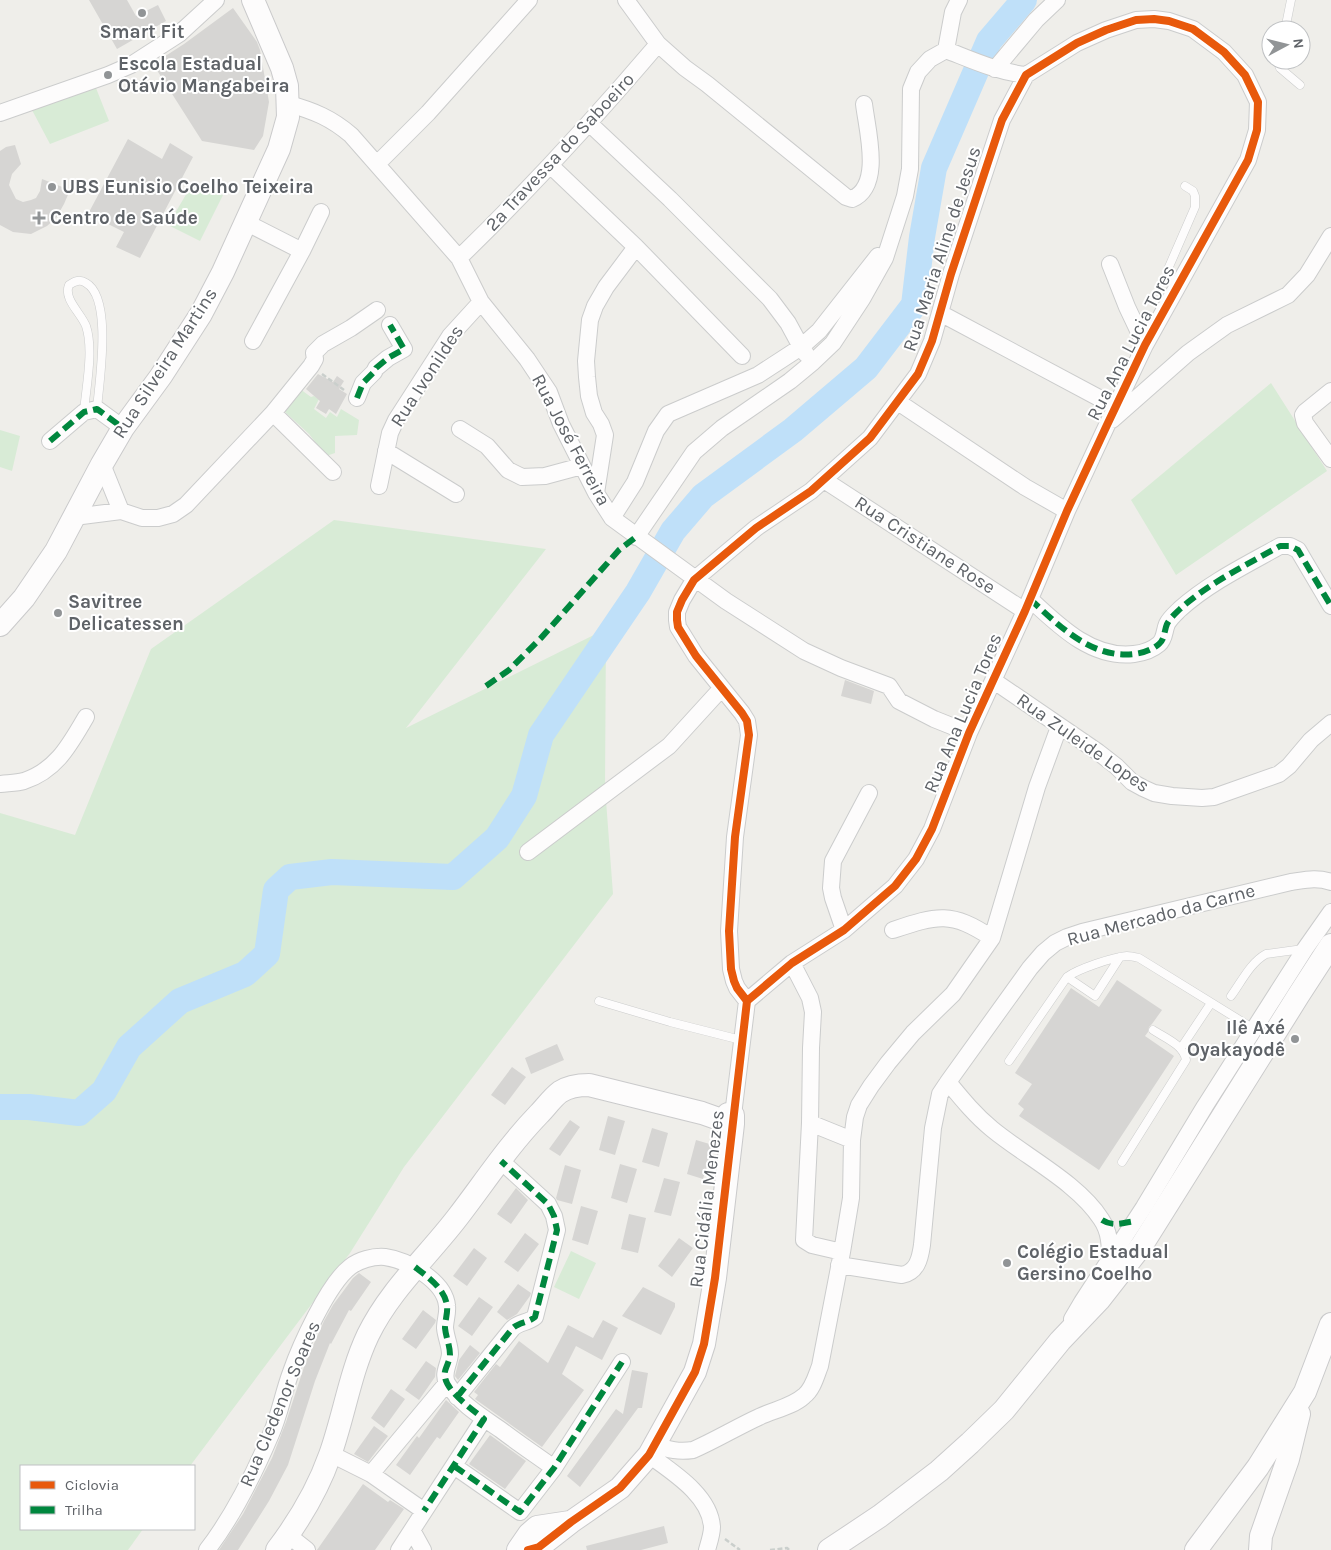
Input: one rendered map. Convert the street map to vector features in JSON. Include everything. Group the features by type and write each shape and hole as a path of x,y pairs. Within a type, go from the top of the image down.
{"main road":[{"name":"Rua Silveira Martins","path":"0,625 24,598 56,551 123,428 161,376 201,314 223,272 279,149 288,117 287,86 282,68 253,0"},
{"path":"829,1550 880,1516 938,1471 970,1443 1004,1410 1060,1341 1099,1300 1142,1245 1331,945"},
{"path":"282,1542 309,1503 323,1475 358,1362 368,1336 396,1290 456,1219 526,1127 561,1092 571,1087 589,1085 733,1119"},
{"name":"Rua Cidália Menezes","path":"528,1550 539,1547 620,1488 652,1450 695,1372 704,1344 715,1278 733,1119"},
{"path":"1260,1550 1261,1536 1288,1459 1305,1392 1331,1324"},
{"path":"1196,1550 1258,1467 1305,1392"},
{"name":"Rua Cidália Menezes","path":"537,1527 571,1522"},
{"path":"518,1550 529,1534 537,1527"}],"street":[{"path":"0,113 108,76 131,65 178,34 216,0"},
{"path":"377,164 428,113 529,0"},
{"path":"626,0 658,44 685,68 846,197 852,199 859,196 864,190 870,172 864,104"},
{"path":"946,50 953,12 959,0"},
{"path":"995,69 1036,20 1057,0"},
{"name":"Rua Ana Lucia Tores","path":"844,930 895,886 916,859 932,829 969,733 1028,605 1067,511 1145,346 1248,160 1257,130 1258,102 1246,75 1224,52 1193,29 1168,20 1136,20 1106,30 1076,43 1026,75"},
{"name":"2ª Travessa do Saboeiro","path":"459,258 507,212 590,124 658,44"},
{"path":"946,50 995,69 1011,74 1026,75"},
{"path":"636,537 694,452 722,428 790,381 813,362 833,343 858,306 875,278 892,239 905,196 910,169 911,89 918,72 924,65 930,59 946,50"},
{"name":"Rua Maria Aline de Jesus","path":"722,689 696,656 678,627 676,620 677,612 682,600 694,580 756,528 812,491 870,438 918,374 932,341 951,274 1002,120 1026,75"},
{"name":"Rua José Ferreira","path":"289,104 323,115 337,123 377,164 459,258 481,302 527,359 549,392 561,424 596,493 612,518 694,580 804,651 841,668 889,686 899,701 934,719 969,733"},
{"path":"590,124 763,291 788,323 801,348 813,362"},
{"path":"550,166 636,247 742,356"},
{"path":"253,341 321,212"},
{"path":"245,222 302,251"},
{"path":"1107,425 1188,353 1227,325 1288,294 1307,275 1331,236"},
{"path":"612,518 635,482 656,431 668,414 758,375 801,348 819,331 892,239"},
{"path":"596,493 605,435 594,413 589,396 586,361 590,320 595,306 606,287 636,247"},
{"path":"1110,264 1145,346"},
{"name":"Rua Ivonildes","path":"379,486 390,433 404,407 450,336 481,302"},
{"path":"74,517 121,510 142,518 158,518 174,514 186,505 273,413 311,366 315,359 314,353 323,344 378,310"},
{"path":"940,313 1116,407"},
{"path":"357,398 363,383 376,368 404,348 390,325"},
{"path":"1331,391 1303,415 1305,423 1331,459"},
{"path":"898,402 1025,487 1067,511"},
{"path":"50,441 90,411 123,428"},
{"path":"273,413 333,472"},
{"path":"460,429 488,446 508,470 522,477 545,476 582,466"},
{"path":"386,451 456,494"},
{"path":"102,464 121,510"},
{"name":"Rua Cristiane Rose","path":"824,480 1028,605 1069,634 1104,652 1126,655 1141,653 1153,648 1162,642 1167,624 1172,618 1197,596 1222,579 1280,546 1290,546 1298,550 1331,606"},
{"name":"Rua Zuleide Lopes","path":"994,681 1098,752 1132,782 1142,788 1163,794 1202,798 1214,797 1279,774 1289,766 1311,740 1331,723"},
{"path":"528,852 669,746 722,689 747,721 750,735 735,837 729,931 731,969 734,981 747,1001 792,963 844,930 833,898 833,861 869,793"},
{"path":"0,784 23,781 42,772 60,759 86,716"},
{"path":"652,1450 682,1452 693,1450 760,1416 792,1404 804,1396 816,1379 841,1258 850,1198 852,1140 859,1105 888,1063 913,1033 953,994 992,938 1037,787 1059,727"},
{"name":"Rua Mercado da Carne","path":"810,1123 804,1240 841,1258 902,1275 905,1274 918,1264 922,1245 933,1128 940,1094 1043,953 1067,937 1159,913 1291,882 1323,879 1331,882"},
{"path":"1060,1341 1082,1302 1144,1207 1204,1106 1331,912"},
{"path":"893,930 922,920 950,918 961,921 992,938"},
{"path":"792,963 810,998 813,1012 810,1123 852,1140"},
{"name":"Rua Cidália Menezes","path":"733,1119 747,1001"},
{"path":"948,1082 970,1109 990,1128 1069,1186 1087,1202 1102,1220 1107,1232 1110,1260"},
{"path":"458,1397 515,1325 535,1317 556,1230 554,1216 548,1204 501,1160"},
{"name":"Rua Cledenor Soares","path":"208,1550 248,1484 272,1432 299,1349 329,1293 350,1267 365,1259 394,1258 415,1267 436,1284 446,1300 447,1307 446,1331 450,1345 449,1362 444,1377 448,1383"},
{"path":"520,1512 554,1468 622,1362"},
{"path":"371,1474 448,1383 458,1397 484,1419 554,1468"},
{"path":"399,1550 484,1419"},
{"path":"652,1450 692,1489 710,1512 712,1529 706,1550"},
{"path":"674,1473 693,1450"},
{"path":"330,1454 371,1474 424,1511"},
{"path":"454,1466 520,1512 537,1527"},
{"path":"412,1530 423,1550"},
{"path":"282,1542 307,1550"}],"lane":[{"path":"1287,20 1291,0"},
{"path":"1282,70 1300,85"},
{"path":"1177,286 1170,278 1168,270 1196,201 1193,191 1186,186"},
{"path":"78,280 89,284 93,290 100,307 102,322 90,411 86,327 70,300 67,289 69,285 78,280"},
{"path":"1231,996 1254,962 1261,957 1266,954 1305,949"},
{"path":"1009,1062 1066,977 1073,972 1120,957 1130,956 1139,958 1254,1029"},
{"path":"1066,977 1094,996 1120,957"},
{"path":"599,1001 670,1022 742,1040"},
{"path":"1182,1048 1211,1003"},
{"path":"1122,1162 1186,1060 1182,1048 1153,1030"}],"path":[{"path":"311,366 357,398"},
{"path":"770,1550 787,1548 789,1550"}],"green space":[{"path":"96,88 109,121 50,144 32,110"},
{"path":"194,181 223,195 200,241 168,225"},
{"path":"1271,383 1327,471 1176,575 1131,500"},
{"path":"300,389 311,397 314,396 319,399 314,409 326,418 330,412 337,417 341,409 359,420 357,435 335,436 335,453 326,456 309,434 285,412"},
{"path":"0,430 20,436 12,471 0,467"},
{"path":"334,520 546,549 406,728 606,629 605,787 613,894 404,1167 350,1253 191,1465 20,1465 20,1530 142,1530 128,1550 0,1550 0,813 75,835 151,649"},
{"path":"571,1251 596,1263 579,1299 554,1287"}],"building":[{"path":"89,0 127,0 136,16 158,5 166,21 117,49"},
{"path":"233,8 257,42 269,102 263,136 254,150 202,141 153,64"},
{"path":"128,139 162,159 170,143 193,157 140,258 116,247 124,232 88,214"},
{"name":"UBS Eunisio Coelho Teixeira","path":"15,145 21,164 12,174 9,185 16,199 23,202 36,198 40,191 42,179 70,190 56,218 47,226 31,234 13,232 0,225 0,151"},
{"path":"318,374 333,382 337,376 344,381 339,389 347,394 336,414 329,409 326,414 316,408 320,401 306,389"},
{"path":"845,680 874,691 871,704 841,696"},
{"path":"1117,980 1162,1010 1149,1027 1145,1036 1174,1056 1099,1170 1019,1116 1024,1109 1018,1104 1032,1084 1015,1073 1071,988 1099,1007"},
{"path":"557,1044 564,1060 531,1074 525,1058"},
{"path":"512,1067 526,1077 505,1105 491,1095"},
{"path":"608,1116 625,1121 615,1155 599,1150"},
{"path":"570,1120 580,1127 560,1156 549,1149"},
{"path":"652,1128 668,1133 659,1167 642,1162"},
{"path":"696,1140 713,1145 703,1179 687,1174"},
{"path":"620,1164 637,1169 627,1203 611,1198"},
{"path":"565,1165 581,1170 572,1204 557,1200 556,1198"},
{"path":"664,1178 680,1182 671,1216 654,1212"},
{"path":"516,1188 528,1200 511,1224 497,1214"},
{"path":"581,1206 598,1211 588,1245 572,1240"},
{"path":"629,1214 646,1218 638,1253 621,1249"},
{"path":"525,1233 539,1244 518,1272 504,1262"},
{"path":"679,1238 693,1248 672,1277 658,1266"},
{"path":"474,1248 487,1258 467,1286 453,1276"},
{"path":"359,1273 371,1282 351,1311 349,1310 330,1343 315,1381 288,1465 269,1501 238,1550 219,1550 243,1514 272,1458 305,1364 324,1321 333,1305 353,1278"},
{"path":"518,1284 531,1293 517,1314 507,1320 497,1312"},
{"path":"643,1287 675,1303 675,1307 661,1335 622,1316"},
{"path":"479,1297 493,1307 472,1336 458,1326"},
{"path":"423,1310 436,1320 416,1349 402,1339"},
{"path":"603,1320 618,1328 602,1360 576,1346 562,1374 584,1390 542,1447 475,1399 478,1395 474,1392 496,1364 500,1367 519,1341 548,1363 568,1325 593,1338"},
{"path":"470,1345 480,1353 458,1380 455,1376 459,1360"},
{"path":"426,1361 436,1368 435,1377 419,1400 405,1390"},
{"path":"632,1370 648,1373 642,1408 638,1408 580,1487 567,1476 616,1409 623,1414"},
{"path":"391,1389 405,1399 384,1428 371,1418"},
{"path":"446,1400 459,1412 440,1439 437,1437 410,1475 396,1465 417,1436 419,1438"},
{"path":"374,1426 388,1436 368,1462 354,1454"},
{"path":"490,1435 526,1461 505,1489 469,1464"},
{"path":"363,1484 388,1502 390,1500 404,1509 375,1550 317,1550"},
{"path":"664,1526 668,1543 641,1550 587,1550 586,1546"}],"waterway":[{"path":"0,1107 29,1107 79,1113 104,1091 129,1047 180,1001 245,974 267,954 276,890 290,877 332,872 453,877 497,838 524,796 541,735 638,592 673,531 703,496 793,430 866,368 914,305 922,237 934,168 989,41 1024,0"}],"marked path":[{"path":"357,398 363,383 376,368 388,358 404,349 390,325"},
{"path":"50,441 84,412 97,409 123,428"},
{"path":"486,686 509,670 541,638 619,550 636,537"},
{"path":"1030,599 1065,630 1090,646 1119,654 1141,653 1159,644 1171,618 1203,591 1280,546 1290,546 1298,550 1331,606"},
{"path":"457,1397 512,1329 535,1317 557,1230 554,1216 548,1204 501,1161"},
{"path":"1102,1220 1114,1224 1135,1221"},
{"path":"415,1267 439,1288 447,1305 445,1328 450,1355 445,1372 447,1383 461,1400 484,1419 424,1511"},
{"path":"454,1466 520,1512 554,1468 622,1362"}],"cycle path":[{"path":"528,1550 539,1547 620,1488 649,1455 695,1372 704,1344 715,1278 747,1001 792,963 844,930 895,886 916,859 932,829 969,733 1107,425 1145,345 1248,160 1257,130 1258,102 1245,75 1224,52 1193,29 1169,21 1154,19 1136,20 1106,30 1077,43 1026,75 1002,120 951,274 932,341 918,374 870,438 811,491 756,528 694,580 682,600 677,612 678,627 696,656 747,721 749,735 735,837 729,931 731,969 734,981 747,1001"}],"place":[{"name":"Smart Fit","path":"142,13"},
{"name":"Escola Estadual Otávio Mangabeira","path":"108,75"},
{"name":"UBS Eunisio Coelho Teixeira","path":"52,187"},
{"name":"Centro de Saúde","path":"39,218"},
{"name":"Savitree Delicatessen","path":"58,613"},
{"name":"Ilê Axé Oyakayodê","path":"1295,1039"},
{"name":"Colégio Estadual Gersino Coelho","path":"1007,1263"}]}
